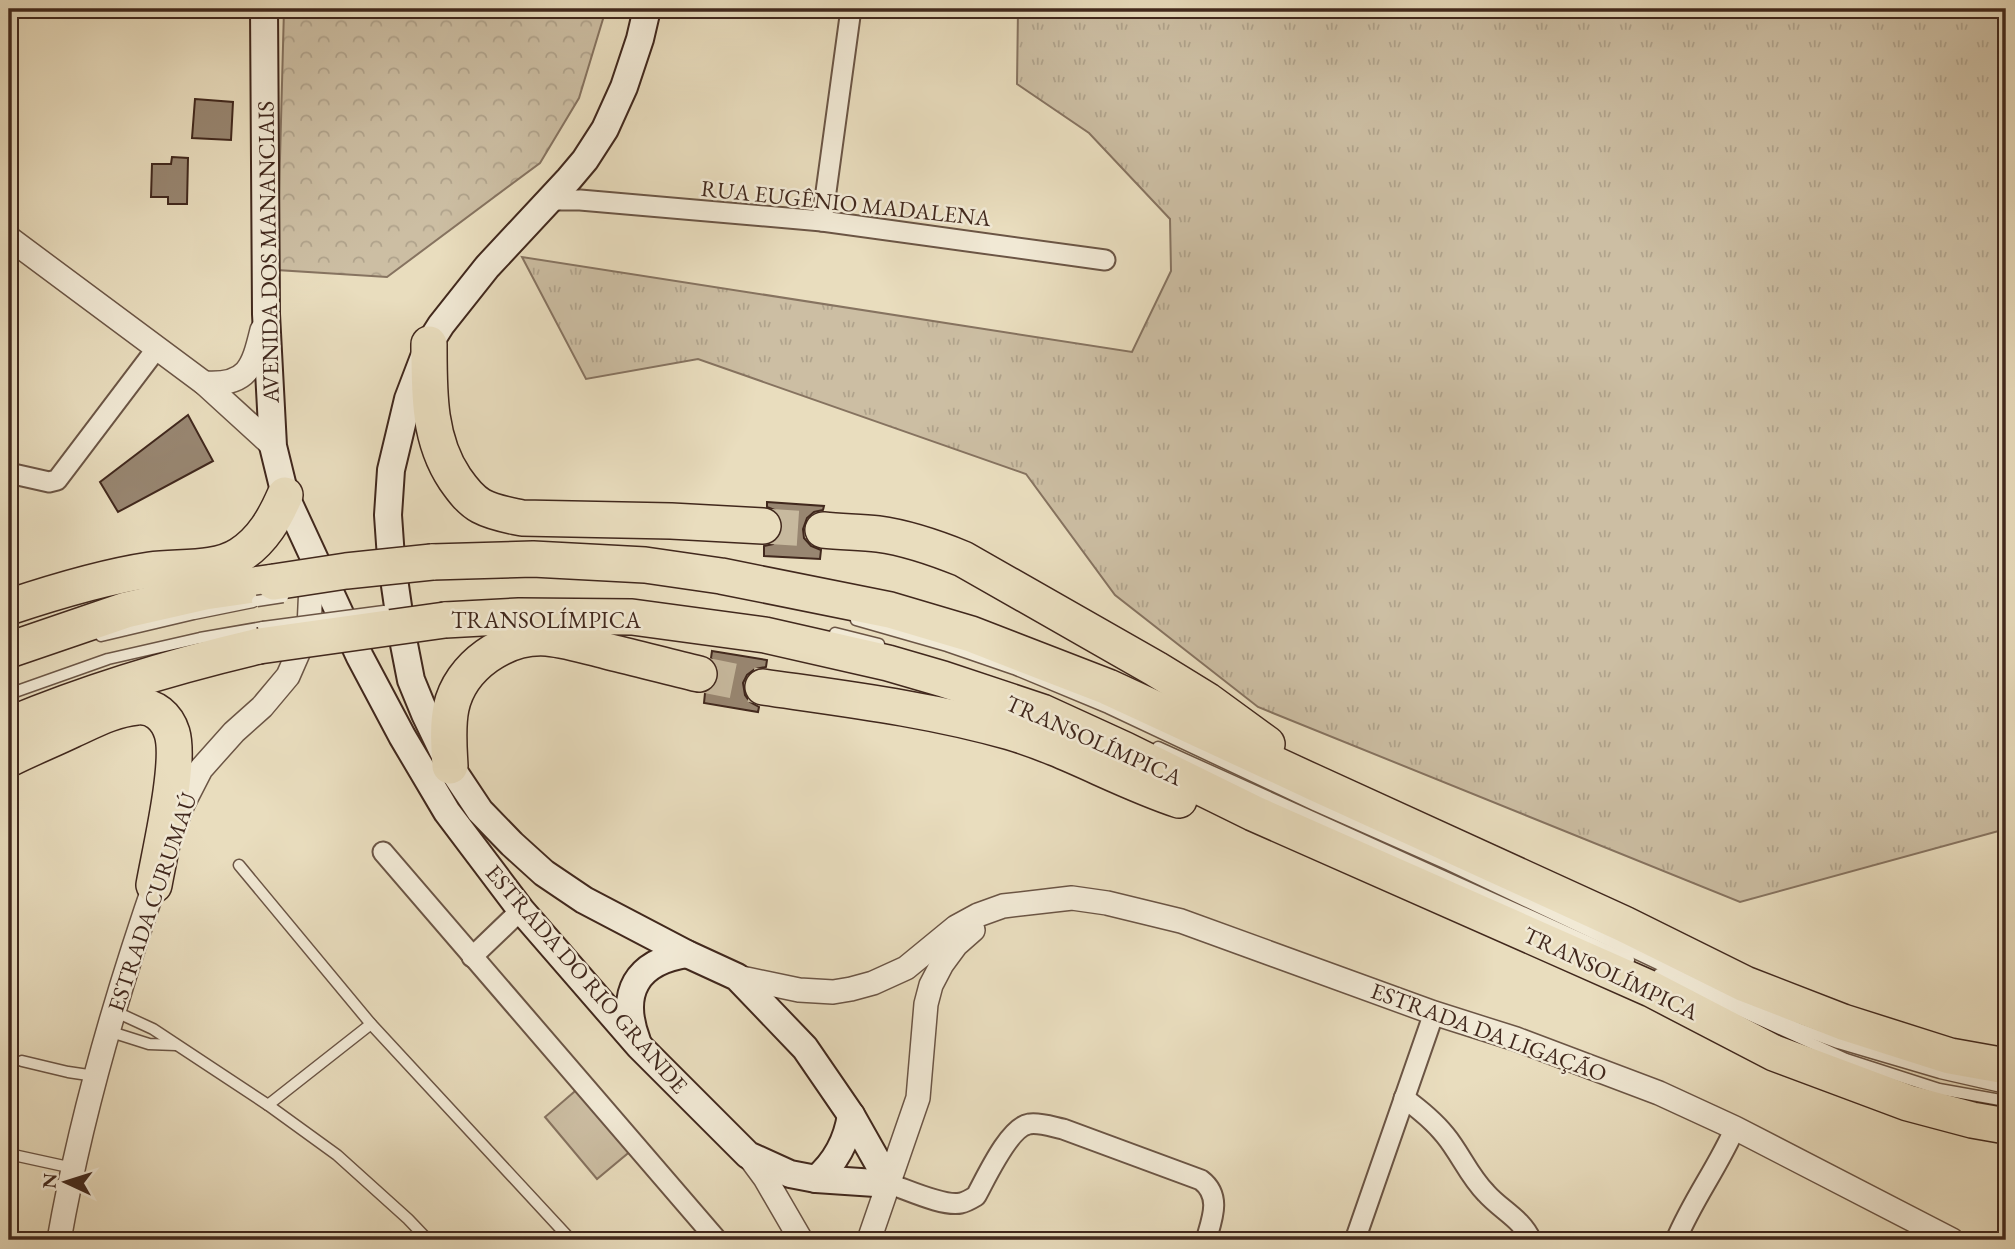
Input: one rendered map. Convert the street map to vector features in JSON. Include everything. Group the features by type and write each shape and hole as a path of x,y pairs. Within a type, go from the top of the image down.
{"highway":[{"path":"429,344 429,391 435,434 449,470 463,491 479,505 500,514 522,518 763,526"},
{"path":"24,602 149,570 215,564 231,559 249,548 261,536 275,519 285,495"},
{"path":"823,530 897,538 933,547 963,559 1156,668 1208,701 1266,743 1313,782"},
{"name":"TRANSOLÍMPICA","path":"19,646 126,610 205,592 266,592 346,571 422,571 533,559 645,565 721,576 890,610 971,634 1108,687 1624,924 1745,984 1843,1022 1938,1052 2006,1066"},
{"name":"TRANSOLÍMPICA","path":"16,723 122,683 193,662 261,636 519,616 632,617 765,635 888,663 1042,712 1253,813 1651,989 1774,1053 1908,1103 2006,1126"},
{"path":"450,766 448,723 454,698 468,672 501,647 527,639 547,638 699,674"},
{"path":"763,687 913,709 1012,733 1169,796 1231,814 1253,813"},
{"path":"16,723 146,707 167,719 173,734 175,751 154,886"}],"main road":[{"name":"AVENIDA DOS MANANCIAIS","path":"264,9 267,314 273,446 285,495"},
{"name":"ESTRADA DO RIO GRANDE","path":"647,9 624,87 605,129 585,160 575,189 551,200 487,267 429,344 408,399 391,470 388,515 398,609 411,680 450,766 480,810 512,844 544,873 584,900 737,977 805,1048 851,1115 890,1184"},
{"name":"ESTRADA DO RIO GRANDE","path":"285,495 360,657 408,747 447,812 521,910 639,1046 748,1156 790,1174 816,1179 890,1184"},
{"path":"639,1046 632,1028 630,1012 635,986 652,965 687,954"},
{"path":"816,1179 841,1150 851,1115"}],"street":[{"path":"821,221 851,9"},
{"name":"RUA EUGÊNIO MADALENA","path":"575,189 1105,260"},
{"path":"9,238 204,383 273,446"},
{"path":"204,383 227,382 247,372 255,360 267,314"},
{"path":"9,473 49,482 57,480 157,348"},
{"name":"ESTRADA CURUMAÚ","path":"59,1240 95,1076 154,886 183,804 201,769 234,732 262,707 288,676 299,655 309,628 312,556"},
{"path":"383,852 717,1240"},
{"name":"ESTRADA DA LIGAÇÃO","path":"737,977 799,990 833,992 851,989 873,983 906,968 956,927 1003,906 1072,898 1107,903 1181,922 1659,1093 1735,1128 1939,1237"},
{"path":"869,1240 918,1098 926,1004 931,985 956,945 1003,906"},
{"path":"472,957 521,910"},
{"path":"1355,1240 1434,1013"},
{"path":"1404,1098 1428,1116 1446,1135 1485,1193 1515,1217 1531,1240"},
{"path":"890,1184 947,1204 969,1200 975,1196 1011,1136 1030,1124 1045,1125 1063,1129 1201,1180 1208,1185 1214,1196 1214,1210 1206,1240"},
{"path":"1675,1240 1735,1128"},
{"name":"ESTRADA DO RIO GRANDE","path":"748,1156 765,1178 801,1240"}],"lane":[{"name":"TRANSOLÍMPICA","path":"386,582 422,571"},
{"name":"TRANSOLÍMPICA","path":"93,639 266,592 336,587"},
{"name":"TRANSOLÍMPICA","path":"261,636 412,608"},
{"name":"TRANSOLÍMPICA","path":"845,617 947,646 1014,669 1108,708 1800,1029 1889,1058 2006,1088"},
{"path":"818,630 894,648"},
{"name":"TRANSOLÍMPICA","path":"1152,745 1846,1059 1939,1088 2006,1101"},
{"path":"239,865 371,1024 571,1240"},
{"path":"111,1021 149,1044 177,1045"},
{"path":"111,1021 153,1029 268,1105 337,1155 428,1240"},
{"path":"268,1105 371,1024"},
{"path":"22,1061 95,1076"},
{"path":"9,1154 74,1168"}],"green space":[{"path":"284,9 606,9 579,98 540,163 387,277 277,270"},
{"path":"1018,9 2006,9 2006,829 1740,902 1258,707 1115,595 1026,474 698,359 586,379 522,257 1132,352 1171,271 1170,219 1089,133 1017,84"},
{"path":"581,1086 633,1149 597,1179 545,1117"}],"building":[{"path":"195,99 233,102 231,140 192,138"},
{"path":"172,157 188,158 187,204 168,204 168,197 151,197 152,164 171,164"},
{"path":"188,415 213,461 118,512 100,482"},
{"path":"767,502 824,506 823,510 814,512 807,518 803,529 804,538 811,546 821,550 820,559 764,556 764,546 773,544 783,528 781,516 767,507"},
{"path":"712,651 767,660 766,667 755,669 747,675 743,683 745,695 759,707 758,712 704,703 705,693 714,687 719,678 718,668 711,658"}],"tunnel":[{"path":"763,526 823,530"},
{"path":"699,674 763,687"}]}
